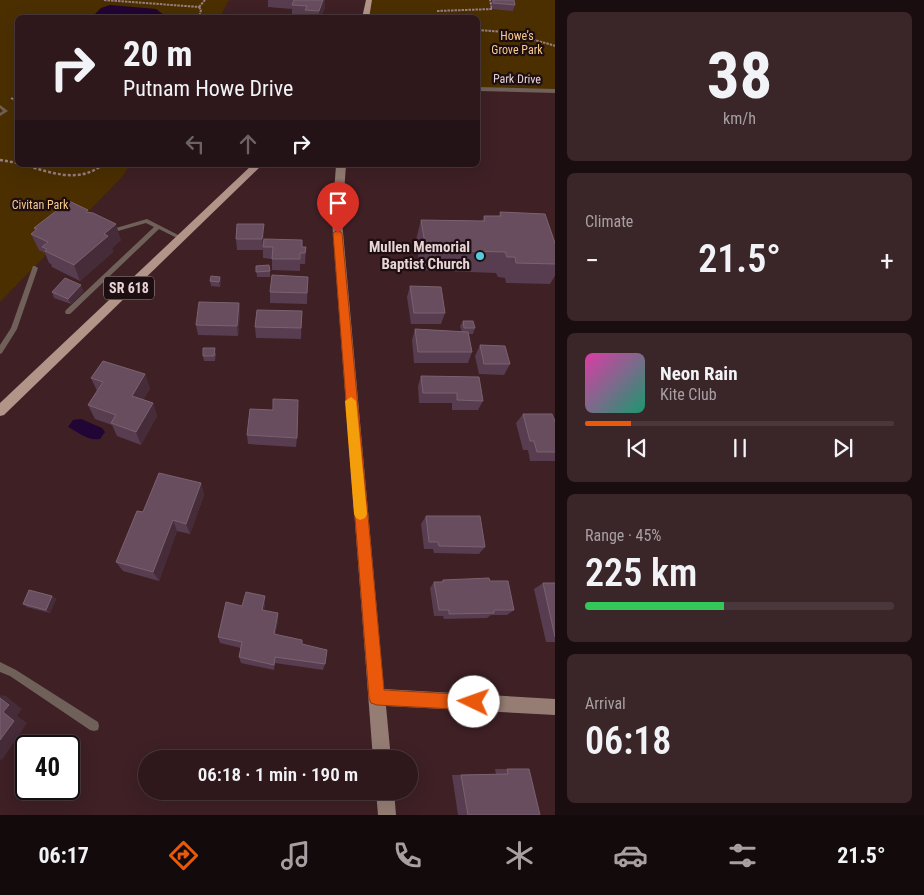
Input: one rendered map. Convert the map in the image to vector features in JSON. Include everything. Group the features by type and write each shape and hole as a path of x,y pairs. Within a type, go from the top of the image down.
{"main road":[{"path":"366,15 369,0"},
{"name":"SR 618","path":"0,411 255,167"}],"street":[{"name":"Park Drive","path":"480,90 555,91"},
{"path":"341,167 337,229 381,750"},
{"path":"377,698 555,707"},
{"path":"386,800 387,815"}],"lane":[{"path":"0,106 6,111 0,115"},
{"path":"118,229 147,222 181,238"},
{"path":"68,312 158,227"},
{"path":"0,352 14,329 35,268"},
{"path":"0,668 14,673 94,726"}],"path":[{"path":"104,0 199,7"},
{"path":"199,7 205,0"},
{"path":"437,11 492,9 490,0"},
{"path":"199,7 201,10 200,15"},
{"path":"480,30 506,32 555,46"},
{"path":"0,160 15,162"},
{"path":"32,167 67,176 80,176 98,167"}],"green space":[{"name":"Civitan Park","path":"0,0 229,0 221,15 15,15 15,167 129,167 122,177 0,302"},
{"name":"Howe’s Grove Park","path":"369,0 555,0 555,91 480,89 480,15 366,15"}],"shaded area":[{"path":"110,5 156,9 164,15 94,15 101,8"},
{"path":"81,419 102,428 105,432 100,439 87,437 68,427 73,420"}],"building":[{"path":"294,0 323,0 319,11 305,10 307,6 292,5"},
{"path":"493,0 514,0 515,5 493,3"},
{"path":"69,201 88,210 86,212 93,213 116,224 104,234 108,236 74,265 45,251 47,249 42,247 48,242 31,234 37,229 34,228"},
{"path":"500,212 545,214 555,243 555,264 516,263 515,257 507,257 505,252 426,250 421,220 485,221 484,216 501,216"},
{"path":"237,224 264,224 262,239 236,239"},
{"path":"264,239 302,240 302,247 306,247 305,253 300,253 300,259 272,259 273,247 263,247"},
{"path":"269,265 270,271 256,272 256,266"},
{"path":"272,275 308,277 307,293 270,292"},
{"path":"211,276 220,277 219,282 210,281"},
{"path":"65,278 81,285 68,299 52,292"},
{"path":"410,286 441,287 445,313 414,313"},
{"path":"199,302 239,303 237,326 196,325"},
{"path":"257,310 302,311 301,328 255,327"},
{"path":"463,321 473,321 475,328 464,328"},
{"path":"415,329 468,332 472,352 418,352"},
{"path":"480,345 505,346 510,364 484,364"},
{"path":"203,348 215,348 214,356 203,356"},
{"path":"103,361 145,374 132,396 153,403 136,432 111,423 116,415 88,405 103,382 91,378"},
{"path":"421,376 479,377 483,401 457,400 457,393 423,393"},
{"path":"273,399 298,400 297,438 247,435 250,409 273,410"},
{"path":"523,414 552,414 555,422 555,452 537,452 534,441 530,441"},
{"path":"159,473 201,483 186,524 173,520 153,572 116,562 137,511 143,512"},
{"path":"426,516 480,516 485,547 439,546 438,542 429,542"},
{"path":"489,578 490,581 508,581 514,610 494,610 494,613 449,614 449,610 439,610 434,582"},
{"path":"543,583 555,583 555,637"},
{"path":"29,590 52,596 46,610 23,604"},
{"path":"246,592 265,596 262,610 278,613 274,634 302,640 302,644 327,650 325,664 275,657 274,665 239,657 242,642 218,637 226,602 242,606"},
{"path":"0,698 9,705 3,712 14,721 0,740"},
{"path":"507,769 529,769 540,815 468,815 461,775 508,774"}],"slow traffic":[{"path":"351,401 360,514"}],"place":[{"name":"Mullen Memorial Baptist Church","path":"480,256"}],"route":[{"path":"338,233 346,348 377,698 474,702"}]}
